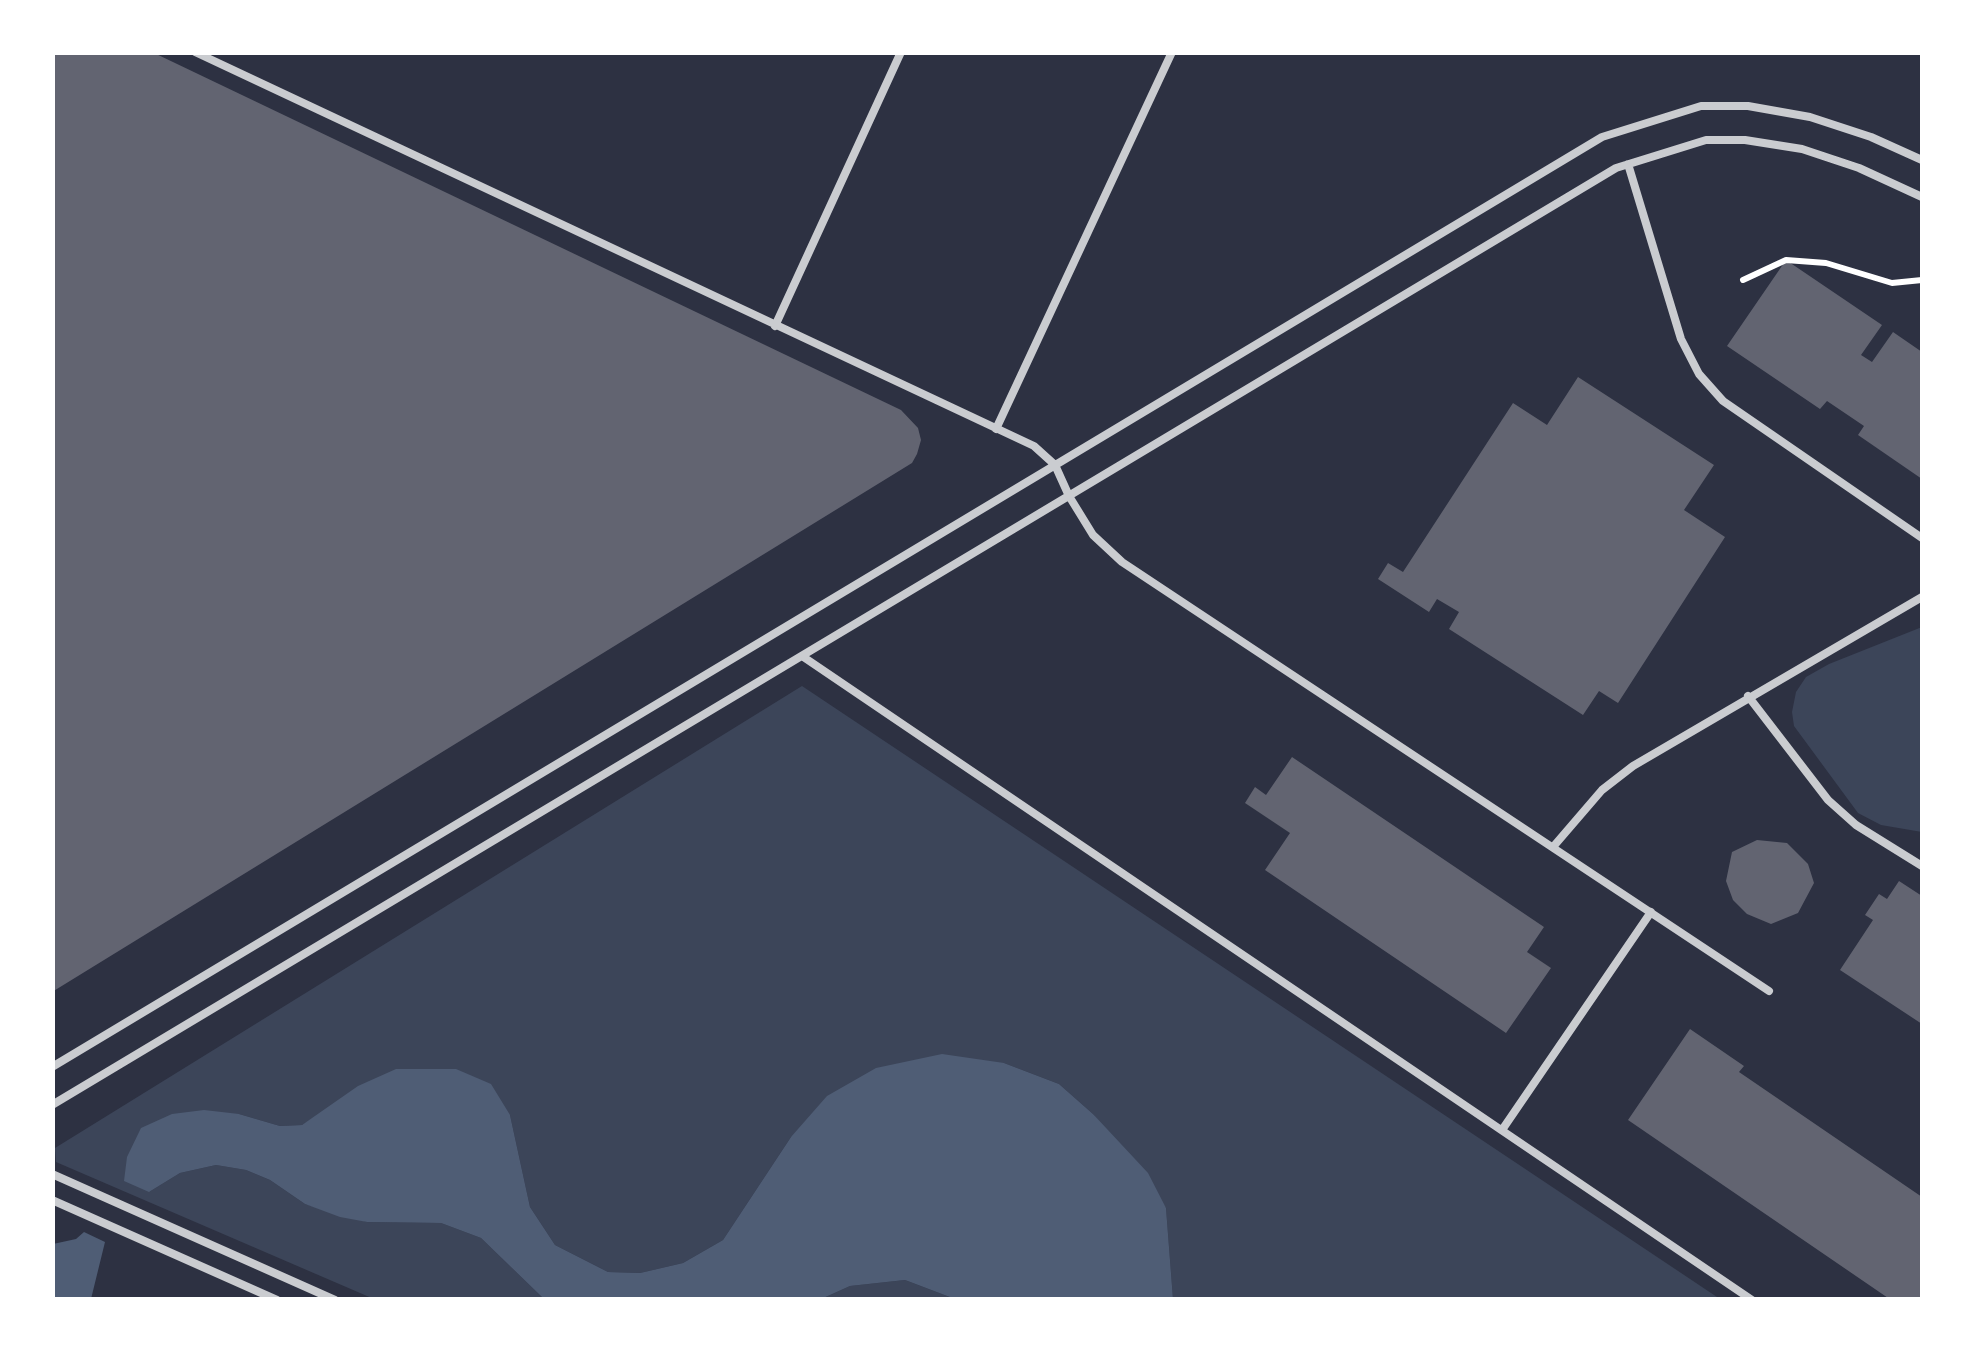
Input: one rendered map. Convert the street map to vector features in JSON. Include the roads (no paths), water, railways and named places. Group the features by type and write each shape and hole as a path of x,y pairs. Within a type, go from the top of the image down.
{"lane":[{"path":"196,52 1034,446 1055,466 1093,535 1122,562 1769,990"},
{"path":"774,326 901,52"},
{"path":"996,430 1172,52"},
{"path":"52,1066 1602,137 1700,106 1748,106 1810,117 1871,137 1922,160"},
{"path":"52,1105 1628,164 1706,140 1745,140 1802,150 1860,168 1922,196"},
{"path":"1628,164 1681,340 1699,374 1723,401 1922,538"},
{"path":"1553,847 1602,790 1680,736 1922,597"},
{"path":"802,656 1752,1300"},
{"path":"1748,696 1828,800 1856,825 1922,866"},
{"path":"1502,1130 1651,912"},
{"path":"52,1174 334,1300"},
{"path":"52,1200 277,1300"}]}
